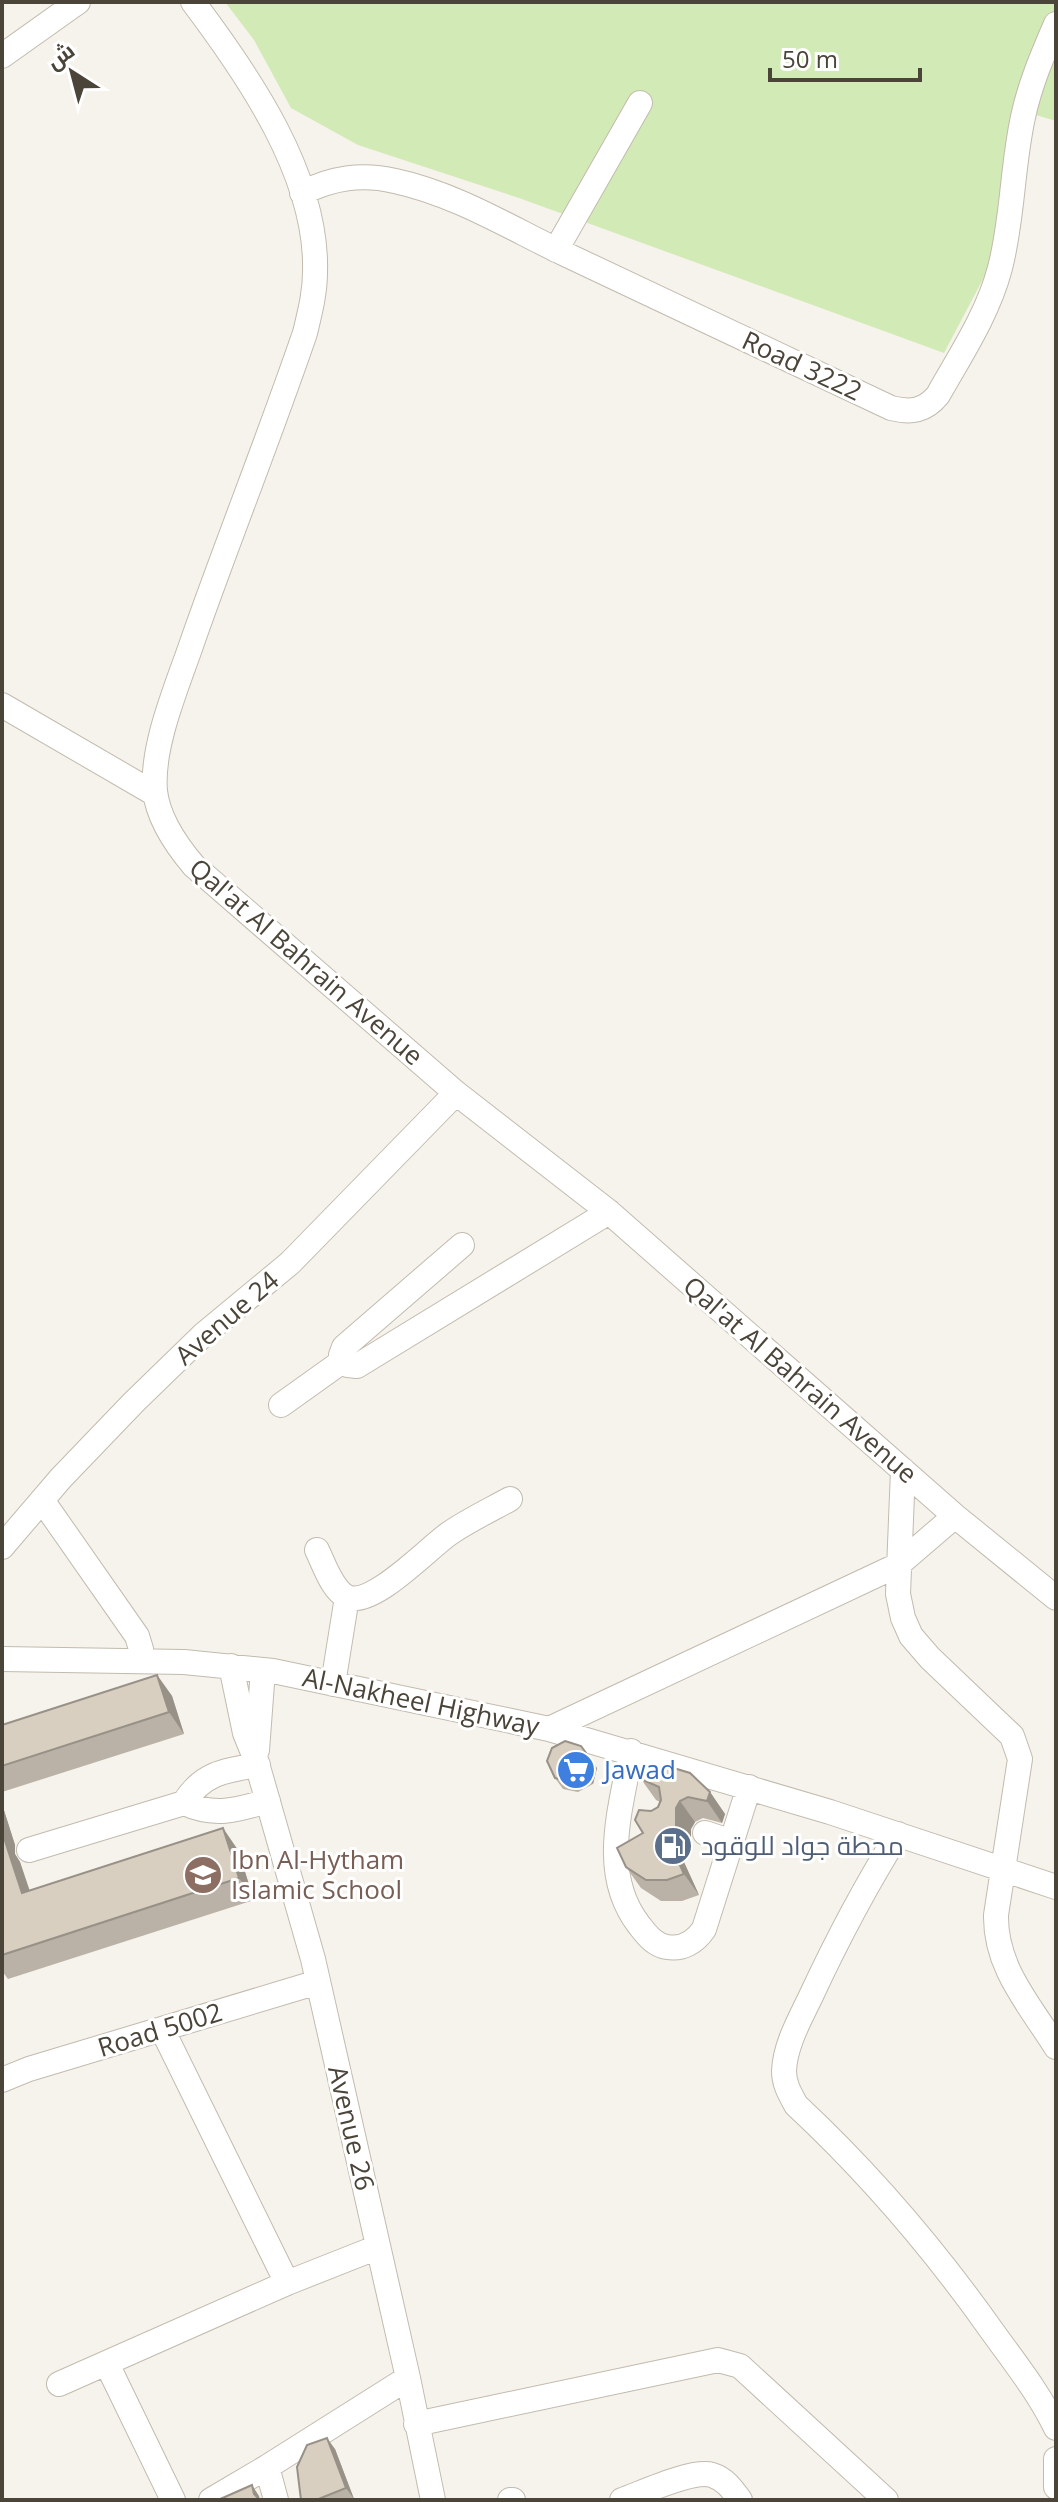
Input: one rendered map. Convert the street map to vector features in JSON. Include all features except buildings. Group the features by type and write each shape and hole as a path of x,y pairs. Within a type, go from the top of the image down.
{"street":[{"path":"2,56 78,2"},
{"name":"Qal'at Al Bahrain Avenue","path":"193,2 280,135 302,193 313,243 315,270 305,333 175,693 155,771 155,794 166,825 194,866 456,1093 609,1212 955,1516 1056,1598"},
{"name":"Road 3222","path":"302,193 336,179 373,178 413,185 490,217 891,408 917,410 929,405 938,395 982,317 999,271 1009,229 1023,118 1032,80 1056,24"},
{"path":"556,250 640,103"},
{"path":"2,705 155,794"},
{"name":"Avenue 24","path":"2,1547 134,1402 203,1335 290,1263 456,1093"},
{"path":"462,1245 344,1347 341,1355 348,1365 357,1366 609,1212"},
{"path":"281,1405 344,1360"},
{"path":"903,1470 898,1565 898,1594 903,1618 911,1636 930,1658 1012,1736 1020,1759 996,1915 996,1938 1002,1960 1056,2047"},
{"path":"317,1550 334,1584 347,1597 364,1597 380,1589 452,1531 510,1499"},
{"path":"42,1500 137,1636 141,1649 139,1661"},
{"path":"549,1729 898,1565 955,1516"},
{"path":"333,1684 347,1597"},
{"name":"Al-Nakheel Highway","path":"2,1659 139,1661 263,1670 549,1729 749,1787 1056,1887"},
{"name":"Avenue 26","path":"231,1666 245,1733 257,1763 300,1908 318,1982 433,2500"},
{"name":"Avenue 26","path":"257,1763 263,1670"},
{"path":"631,1751 615,1849 617,1880 634,1918 647,1935 660,1945 685,1946 699,1936 749,1787"},
{"path":"184,1803 199,1783 210,1775 257,1763"},
{"path":"29,1850 184,1803 210,1812 223,1812 268,1801"},
{"path":"622,1805 649,1813"},
{"path":"705,1833 732,1842"},
{"path":"898,1834 840,1934 793,2035 784,2072 787,2090 796,2105 896,2206 948,2268 1038,2395 1056,2428"},
{"name":"Road 5002","path":"2,2080 29,2069 318,1982"},
{"path":"162,2029 287,2283"},
{"path":"59,2384 287,2283 378,2247"},
{"path":"416,2424 718,2360 740,2366 886,2500"},
{"path":"107,2364 173,2500"},
{"path":"211,2500 408,2378"},
{"path":"1056,2459 1056,2487"},
{"path":"267,2467 276,2500"},
{"path":"622,2500 688,2477 711,2474 728,2484 740,2500"}],"green space":[{"path":"225,2 1056,2 1056,121 1016,109 992,262 944,353 519,198 358,145 291,108 254,40"}],"place":[{"name":"Jawad","path":"576,1770"},
{"name":"محطة جواد للوقود","path":"673,1846"},
{"name":"Ibn Al-Hytham Islamic School","path":"203,1875"}]}
